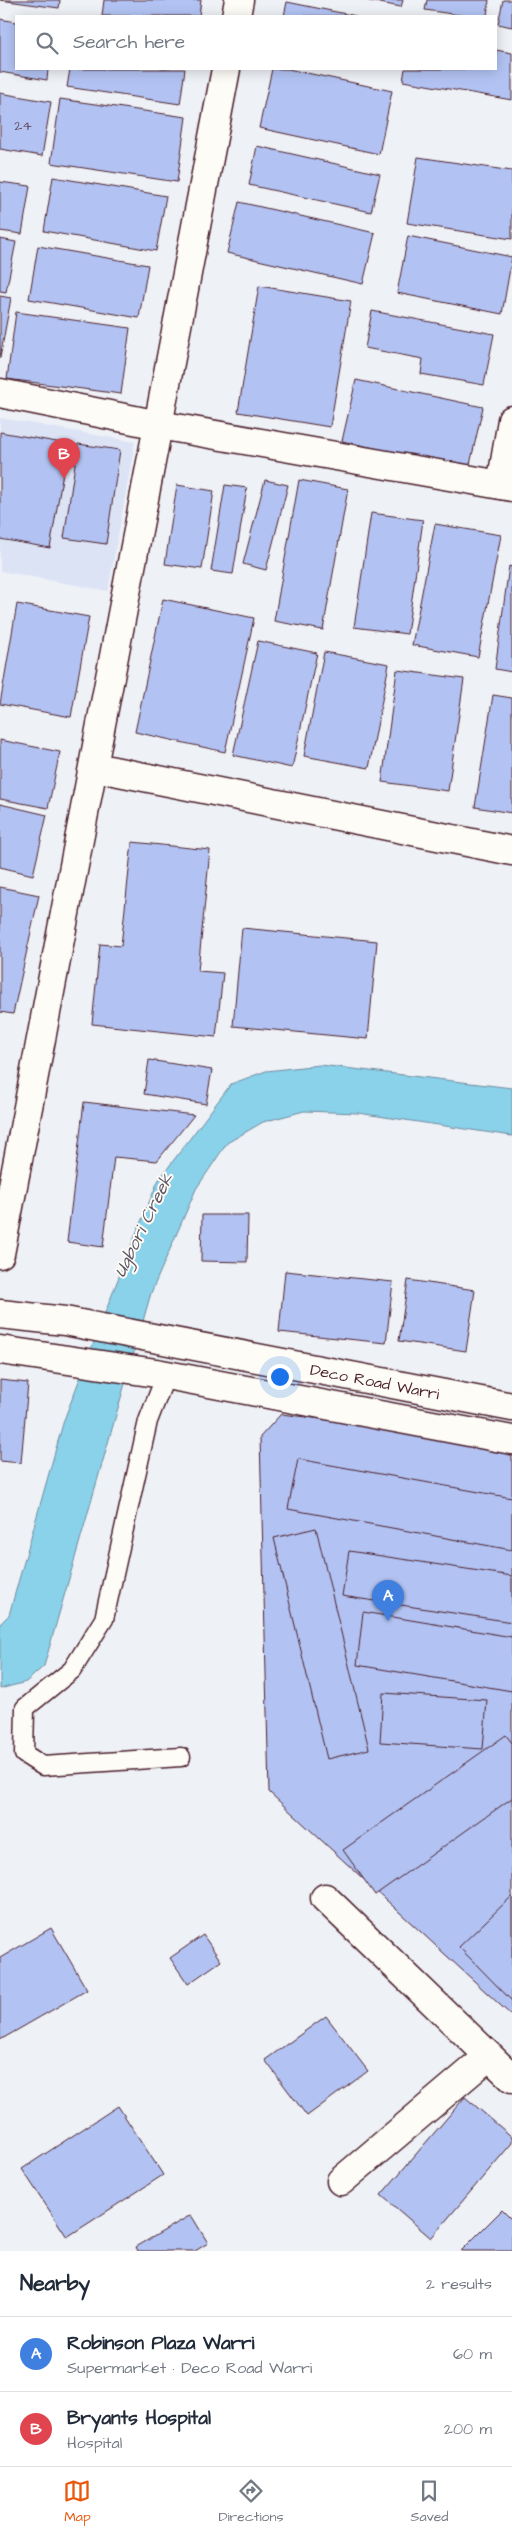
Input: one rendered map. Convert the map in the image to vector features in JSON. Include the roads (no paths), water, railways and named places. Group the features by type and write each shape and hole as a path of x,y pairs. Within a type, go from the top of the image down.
{"street":[{"path":"236,15 240,0"},
{"path":"0,1254 226,70"},
{"path":"0,393 159,424 506,486 512,420"},
{"path":"94,767 512,851"},
{"name":"Deco Road Warri","path":"0,1314 65,1321 512,1407"},
{"name":"Deco Road Warri","path":"0,1350 161,1374 512,1440"},
{"path":"325,1898 512,2078"},
{"path":"342,2181 489,2056"}],"lane":[{"path":"161,1374 148,1421 104,1619 72,1670 25,1708 24,1754 43,1766 181,1757"}],"water":[{"name":"Ugbori Creek","path":"320,1065 512,1088 512,1136 358,1113 304,1111 263,1122 227,1143 196,1189 151,1293 44,1666 26,1682 0,1689 0,1624 9,1615 64,1420 130,1248 158,1181 231,1084 266,1071"}],"place":[{"name":"Bryants Hospital","path":"64,479"},
{"name":"Robinson Plaza Warri","path":"388,1621"}]}
